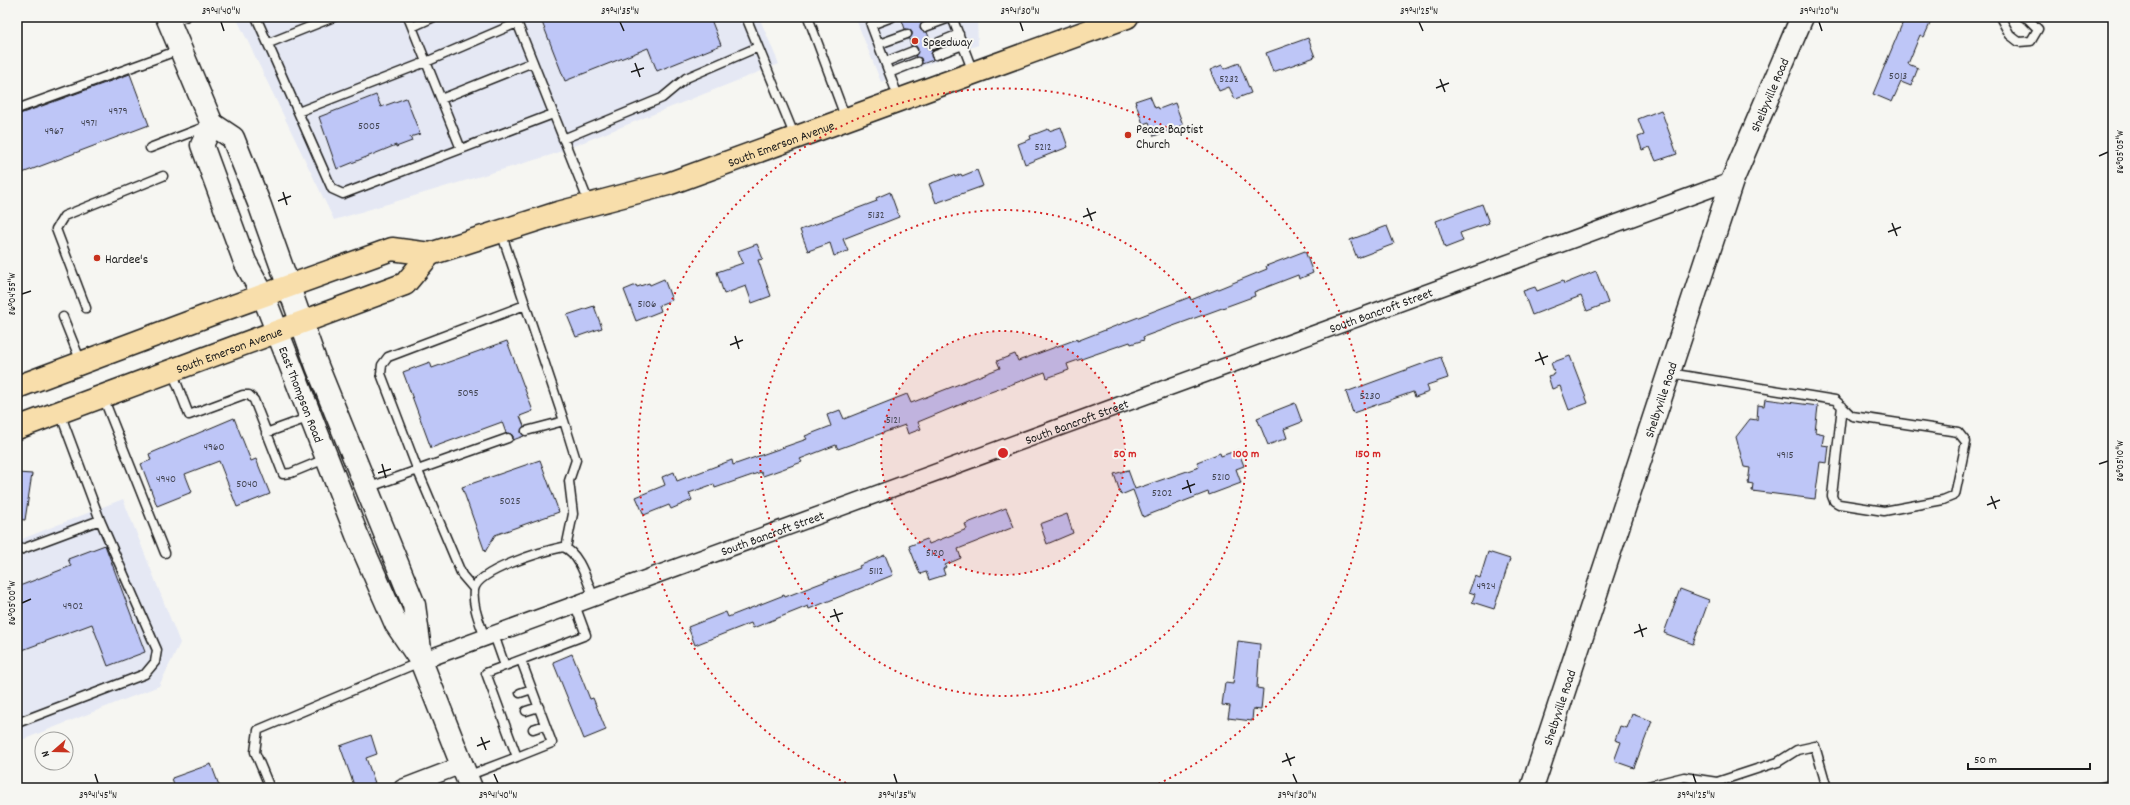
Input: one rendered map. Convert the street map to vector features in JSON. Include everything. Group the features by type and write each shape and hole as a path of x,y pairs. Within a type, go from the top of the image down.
{"main road":[{"name":"South Emerson Avenue","path":"17,387 263,295 392,249 430,254 558,213 590,206 668,184 1127,17"},
{"name":"Shelbyville Road","path":"1532,788 1732,181 1802,17"},
{"path":"174,19 180,50 212,124"},
{"name":"East Thompson Road","path":"422,661 396,624 357,536 263,295 245,262 202,145 212,124 233,138 289,286 301,323 414,605 422,661 467,777"},
{"name":"South Emerson Avenue","path":"17,428 405,284 430,254"}],"street":[{"name":"South Bancroft Street","path":"422,661 1732,181"},
{"path":"402,788 467,777"}],"lane":[{"path":"256,17 332,189 343,194 553,114"},
{"path":"268,43 334,17"},
{"path":"408,17 462,149"},
{"path":"412,27 434,17"},
{"path":"746,17 795,138"},
{"path":"808,17 846,119"},
{"path":"892,17 871,25 900,100"},
{"path":"925,27 952,17 974,73"},
{"path":"2000,17 2010,35 2019,42 2031,41 2038,29 2024,17"},
{"path":"298,112 426,62 516,20 590,206"},
{"path":"879,44 907,34"},
{"path":"932,44 959,34"},
{"path":"936,55 963,45"},
{"path":"563,139 662,98 686,78 758,47"},
{"path":"17,109 180,50"},
{"path":"885,62 913,51"},
{"path":"441,99 533,62"},
{"path":"889,72 917,62"},
{"path":"150,148 212,124"},
{"path":"86,308 56,229 64,216 163,176"},
{"path":"501,232 576,460 569,481 574,514 566,548"},
{"path":"474,589 462,575 418,471 381,374 382,365 388,357 525,305"},
{"path":"63,317 82,363"},
{"path":"172,371 189,415 243,395 249,395 254,400 283,474 291,473 326,458"},
{"path":"1668,373 1835,400 1842,406 1852,416 1958,432 1966,442 1955,495 1943,500 1884,511 1839,504 1834,501 1832,496 1842,406"},
{"path":"103,397 165,553"},
{"path":"17,723 145,674 155,662 156,650 100,520 60,413"},
{"path":"266,433 310,417"},
{"path":"526,431 564,421"},
{"path":"366,488 418,471 508,438"},
{"path":"17,551 100,520"},
{"path":"566,548 576,559 594,598"},
{"path":"505,666 489,636 474,602 474,589 478,582 486,575 505,566 553,549 566,548"},
{"path":"517,757 514,737 500,701 486,673 586,635 574,605"},
{"path":"467,777 552,743 521,660"},
{"path":"270,788 255,752 258,730 422,661"},
{"path":"520,693 532,688"},
{"path":"526,711 538,707"},
{"path":"534,729 545,725"},
{"path":"1640,788 1684,777 1717,782 1778,762 1797,750 1815,746 1827,788"},
{"path":"2098,788 2113,784"}],"shaded area":[{"path":"236,17 759,17 779,64 551,155 334,220"},
{"path":"855,17 977,17 978,45 881,82"},
{"path":"123,499 180,643 159,686 45,731 34,731 34,735 17,742 17,541"}],"building":[{"path":"540,17 710,17 721,45 657,71 648,48 565,81"},
{"path":"901,17 921,17 923,22 920,29 927,32 930,40 927,47 929,50 933,50 931,54 933,60 922,64 921,58 915,57 918,49 916,46 911,46 909,39 912,32 905,29"},
{"path":"1905,17 1933,17 1924,37 1920,35 1908,64 1918,68 1911,86 1901,82 1892,102 1873,94"},
{"path":"1308,38 1315,57 1273,72 1266,53"},
{"path":"1239,63 1251,93 1235,99 1229,87 1219,91 1210,70 1222,65 1224,69"},
{"path":"130,74 149,125 17,175 17,115"},
{"path":"376,95 381,107 406,98 420,134 410,137 412,141 396,147 396,145 337,169 319,117"},
{"path":"1150,96 1155,108 1158,107 1159,109 1175,103 1183,125 1154,136 1149,122 1143,124 1135,101"},
{"path":"1661,110 1677,154 1656,161 1650,147 1642,150 1638,137 1644,135 1638,119"},
{"path":"1061,127 1068,147 1025,164 1018,144 1031,139 1030,136 1048,129 1049,131"},
{"path":"977,170 983,186 936,203 929,184 954,175 955,177 961,174 962,176"},
{"path":"890,192 899,217 843,239 848,251 834,256 830,243 808,251 800,230 877,201 876,198"},
{"path":"1482,204 1489,223 1460,233 1463,241 1445,248 1436,221"},
{"path":"1387,226 1394,244 1357,258 1350,240"},
{"path":"757,244 763,259 758,260 771,296 752,303 746,286 724,294 717,272 743,263 738,251"},
{"path":"1305,251 1313,273 1299,279 1298,275 1254,292 1255,296 1143,337 1144,340 1131,344 1130,342 1067,364 1069,370 1047,378 1045,372 988,393 918,422 921,429 908,434 905,425 838,449 836,445 800,459 802,462 763,476 761,472 715,488 714,484 689,493 692,500 671,509 669,505 644,515 636,497 665,485 662,477 674,472 677,481 732,460 733,465 807,439 805,436 831,426 827,415 840,410 844,419 907,394 911,403 1000,368 997,361 1015,354 1018,361 1077,339 1077,341 1190,297 1191,300 1267,269 1266,266"},
{"path":"1596,271 1608,303 1587,311 1581,296 1532,315 1523,291 1535,287 1537,291 1563,281 1564,284"},
{"path":"664,279 672,300 659,305 661,311 636,321 624,290 636,285 637,287 649,283 650,285"},
{"path":"594,306 602,328 576,337 567,315"},
{"path":"507,341 533,411 520,416 524,426 521,432 524,436 513,440 513,436 506,433 502,422 431,448 403,372 430,362 432,368"},
{"path":"1570,356 1588,403 1569,410 1560,386 1552,389 1548,376 1555,374 1551,363"},
{"path":"1441,357 1448,378 1427,385 1429,392 1415,397 1413,392 1353,413 1346,392"},
{"path":"1765,399 1818,406 1815,432 1824,434 1822,445 1829,446 1827,463 1820,462 1815,499 1752,491 1753,484 1748,483 1750,468 1744,467 1736,437 1750,419 1757,420 1758,405 1764,406"},
{"path":"1295,403 1302,422 1284,429 1287,438 1268,445 1257,418"},
{"path":"234,418 251,461 256,459 270,494 237,507 219,461 185,474 192,492 157,506 141,464 151,460 149,454"},
{"path":"1238,450 1244,466 1236,469 1241,483 1209,495 1208,492 1143,517 1133,490 1121,495 1114,474 1128,470 1135,489 1199,467 1197,462 1220,453 1221,456"},
{"path":"540,460 559,512 495,535 485,552 462,487"},
{"path":"17,473 32,474 25,520 17,519"},
{"path":"1006,508 1014,527 958,549 961,558 945,565 946,567 943,569 945,575 929,580 926,572 920,574 909,546 927,539 929,544 967,529 965,524"},
{"path":"1067,514 1073,533 1047,544 1040,524"},
{"path":"105,545 145,652 108,666 92,624 17,652 17,587 71,566 68,559"},
{"path":"1488,552 1510,559 1494,609 1472,602 1475,594 1469,592 1475,576 1480,578"},
{"path":"885,555 893,575 809,609 808,606 753,628 751,623 695,645 688,627 726,612 728,617 784,595 785,597 860,568 859,566"},
{"path":"1680,589 1709,600 1693,644 1664,633"},
{"path":"1238,641 1260,644 1257,688 1263,689 1261,710 1253,709 1252,721 1228,718 1230,706 1222,705 1225,683 1233,684"},
{"path":"572,654 590,699 593,698 606,730 584,739 553,662"},
{"path":"1632,714 1652,721 1634,768 1614,761 1621,742 1615,740 1620,726 1627,728"},
{"path":"371,735 377,754 366,758 375,783 362,788 355,788 340,746"},
{"path":"211,764 220,788 175,788 172,778"}],"place":[{"name":"Speedway","path":"915,41"},
{"name":"Peace Baptist Church","path":"1128,135"},
{"name":"Hardee's","path":"97,258"}]}
